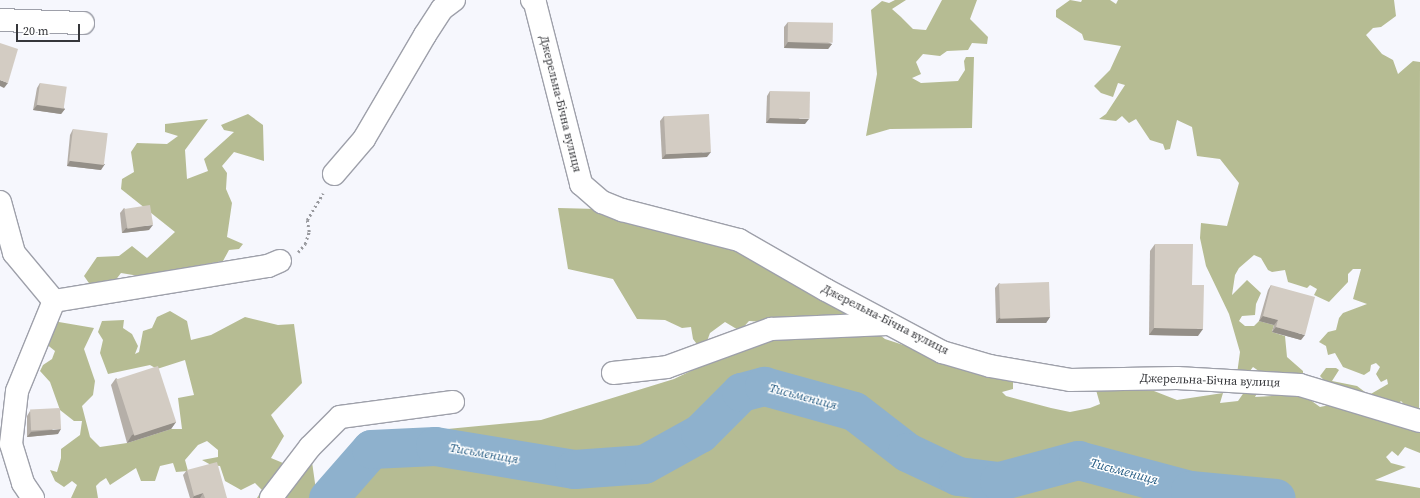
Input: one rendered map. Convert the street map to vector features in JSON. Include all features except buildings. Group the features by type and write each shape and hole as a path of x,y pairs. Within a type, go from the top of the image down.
{"street":[{"path":"334,174 364,139 442,8 454,0"},
{"name":"Джерельна-Бічна вулиця","path":"532,0 535,3 574,164 581,184 591,194 622,210 739,240 887,324 942,352 990,366 1070,380 1177,378 1300,385 1420,421"},
{"path":"0,20 83,23"},
{"path":"0,202 14,253 54,301"},
{"path":"54,301 268,266 280,261"},
{"path":"33,498 23,483 11,444 17,391 54,301"},
{"path":"613,373 667,367 771,329 887,324"},
{"path":"0,411 17,391"},
{"path":"272,498 310,447 340,417 453,402"}],"path":[{"path":"280,261 296,255 305,244 309,232 307,220 334,174"}],"green space":[{"path":"895,0 906,0 892,9 913,29 926,30 942,0 977,0 970,19 988,37 987,44 972,43 968,50 947,51 940,56 923,54 916,62 921,74 912,78 921,83 958,81 965,70 964,61 966,57 974,57 972,128 890,129 866,136 877,74 871,10 882,1 889,3"},
{"path":"1070,0 1081,2 1082,0 1110,0 1116,4 1118,0 1394,0 1396,16 1381,27 1373,28 1366,35 1382,54 1393,60 1398,74 1413,61 1420,62 1419,415 1413,414 1401,401 1392,410 1336,394 1320,376 1326,368 1336,368 1339,370 1332,381 1357,386 1369,395 1388,384 1387,379 1381,382 1376,374 1380,367 1376,363 1371,365 1370,371 1364,375 1343,367 1335,353 1328,355 1326,346 1319,342 1328,332 1336,330 1339,318 1343,313 1367,304 1353,299 1361,269 1353,269 1348,274 1348,282 1329,302 1314,295 1317,289 1310,285 1307,288 1288,282 1285,270 1272,272 1268,270 1261,258 1254,255 1239,268 1235,275 1232,295 1247,280 1261,293 1256,304 1255,315 1242,316 1239,321 1245,326 1254,326 1259,321 1274,325 1272,332 1285,336 1287,357 1303,371 1303,380 1266,376 1253,367 1246,376 1237,374 1240,352 1229,314 1206,266 1200,238 1201,223 1227,226 1239,183 1220,159 1197,156 1192,127 1177,120 1170,149 1165,150 1163,144 1150,140 1136,119 1129,123 1122,116 1116,121 1099,119 1106,114 1125,85 1118,83 1113,97 1101,93 1094,86 1110,70 1121,46 1084,40 1082,34 1056,17 1056,10"},
{"path":"248,114 263,125 264,161 234,152 222,166 227,173 226,189 232,203 227,237 243,244 239,249 229,250 223,261 139,276 121,273 111,286 91,286 84,276 97,257 119,256 132,246 147,258 175,232 121,189 122,179 134,172 131,152 137,143 167,144 178,136 165,132 165,124 208,119 185,150 187,179 208,171 204,159 234,132 224,130 221,125"},
{"path":"558,208 598,209 739,246 859,319 885,339 1013,381 1013,389 1002,392 1006,396 1051,408 1070,412 1090,408 1100,404 1096,390 1154,391 1177,400 1223,393 1220,403 1238,401 1247,388 1260,388 1255,397 1302,394 1320,407 1344,402 1420,426 1420,453 1405,447 1398,456 1392,451 1386,457 1391,463 1406,467 1375,480 1420,488 1420,498 277,498 311,455 316,490 374,436 541,420 674,379 726,354 764,322 749,321 740,331 725,322 710,333 706,344 700,348 693,339 691,327 682,328 665,320 637,319 613,279 568,269"},
{"path":"170,311 187,321 191,340 211,335 245,317 278,325 294,324 302,383 271,415 284,436 271,458 283,463 276,475 275,498 257,498 262,490 255,483 241,490 225,481 220,466 211,465 202,460 218,457 218,450 207,441 198,445 185,460 188,471 176,472 173,463 160,466 155,481 141,481 136,468 110,485 106,478 100,482 96,486 98,498 71,498 77,485 72,481 64,487 55,481 50,470 57,472 61,458 61,449 80,435 82,421 74,421 60,410 50,382 40,371 43,365 52,359 55,351 45,343 53,321 94,328 84,349 95,381 93,395 82,406 90,437 100,447 127,443 171,429 182,429 178,398 194,395 185,360 157,369 150,365 108,374 100,353 103,340 98,332 102,321 124,320 123,328 132,334 138,346 135,354 139,352 143,331 152,328 157,317"}],"waterway":[{"name":"Тисьмениця","path":"328,498 371,449 435,446 574,469 644,464 700,433 741,392 764,386 854,411 907,452 958,476 999,481 1078,460 1190,490 1276,498"}]}
